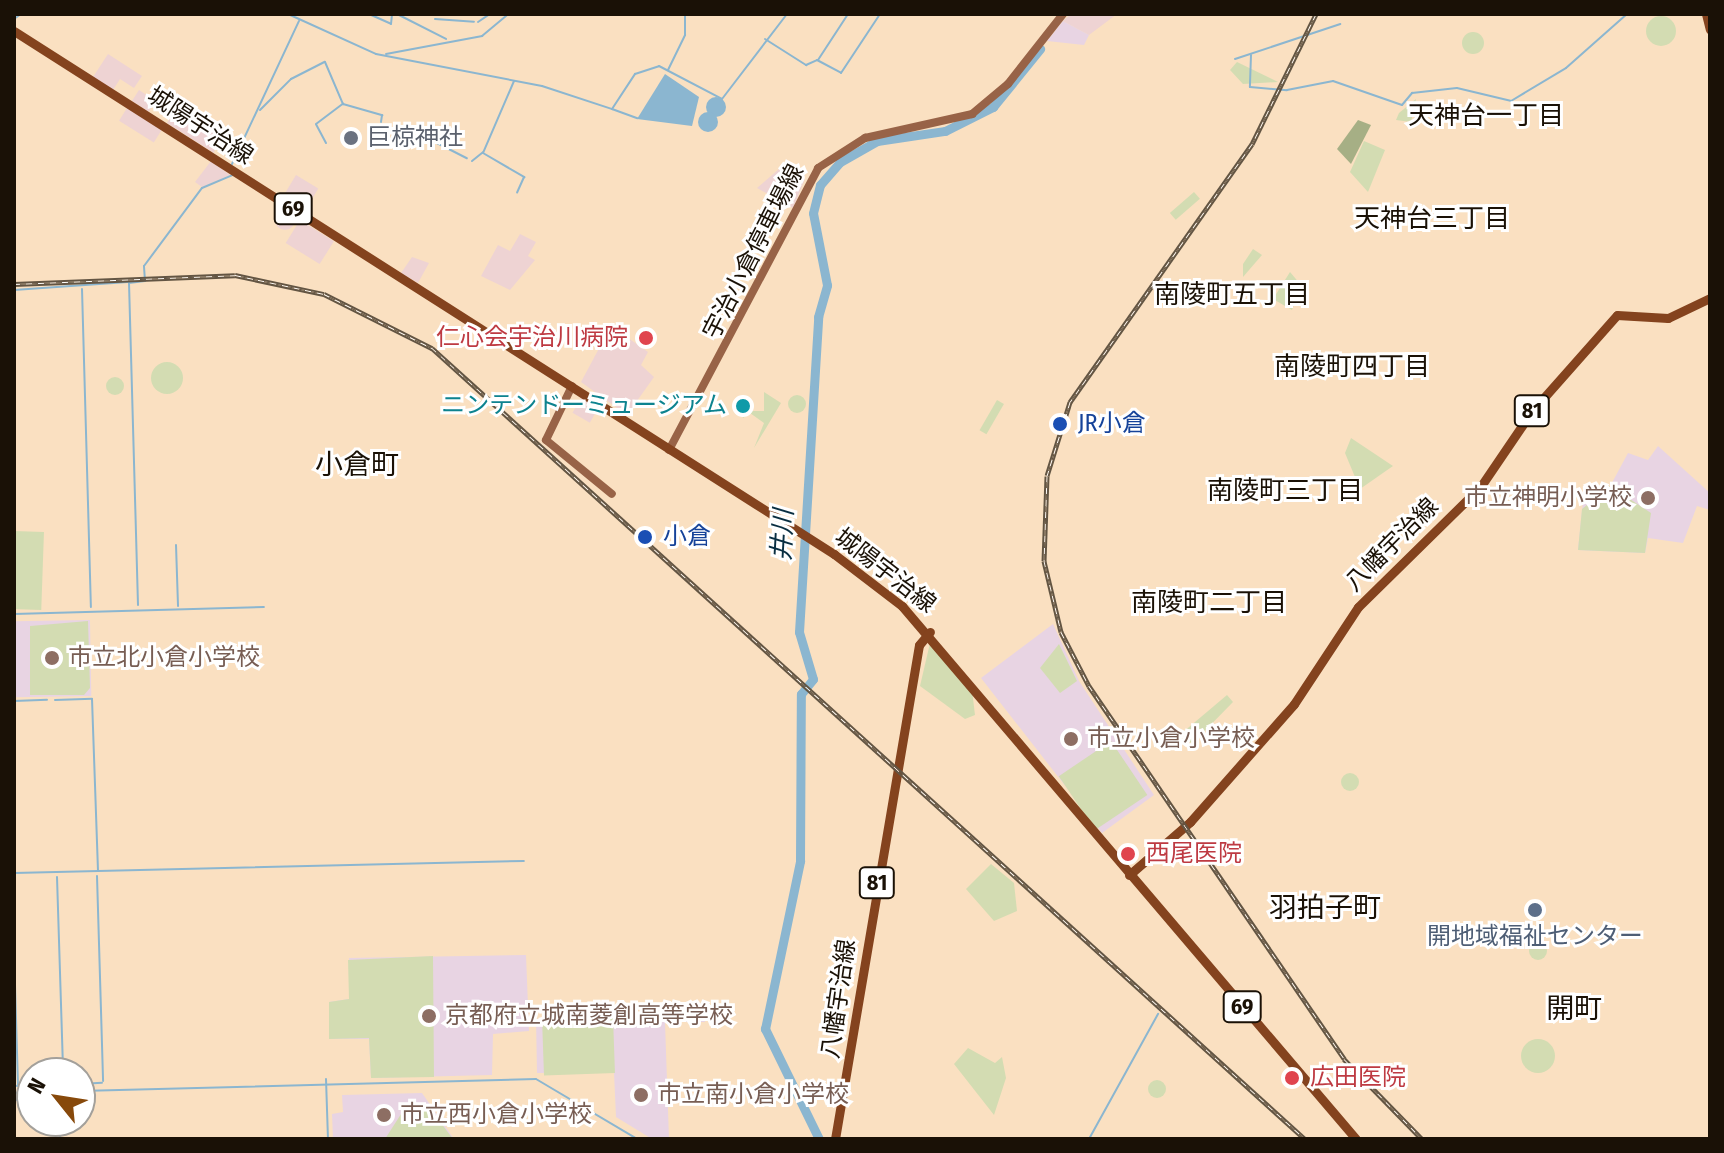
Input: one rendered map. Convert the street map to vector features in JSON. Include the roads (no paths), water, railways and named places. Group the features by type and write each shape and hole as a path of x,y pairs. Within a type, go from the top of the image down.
{"main road":[{"name":"宇治小倉停車場線","path":"669,450 818,168 865,138 933,128 972,114 1008,84 1063,14"},
{"path":"1706,14 1710,30"},
{"name":"城陽宇治線","path":"14,31 834,554 930,632 1129,875 1356,1139"},
{"name":"八幡宇治線","path":"1129,875 1190,822 1294,704 1358,607 1481,486 1532,411 1617,315 1668,318 1710,298"},
{"path":"572,386 546,440 612,494"},
{"name":"八幡宇治線","path":"835,1139 919,645 930,632"}],"water":[{"path":"665,74 699,97 692,126 637,119"},
{"path":"712,97 720,97 726,107 720,117 712,117 706,111 706,103"},
{"path":"708,112 715,115 718,122 715,129 708,132 701,129 698,122 701,115"}],"waterway":[{"path":"14,19 21,14"},
{"path":"288,14 376,54 542,86 612,109 635,74 659,66 722,99 787,14"},
{"path":"369,14 391,24 392,14"},
{"path":"397,14 446,39"},
{"path":"478,22 490,14"},
{"path":"386,54 482,36 508,14"},
{"path":"668,70 685,35 685,14"},
{"path":"818,60 848,14"},
{"path":"765,39 806,65 817,60 841,73 880,14"},
{"path":"1251,55 1250,87 1287,90 1333,81 1402,105 1412,93 1457,88 1511,101 1566,68 1627,14"},
{"path":"435,19 474,22"},
{"path":"232,164 299,21"},
{"path":"1235,59 1340,24"},
{"name":"井川","path":"819,1139 765,1029 800,861 801,694 813,679 799,632 818,317 827,285 813,213 820,185 840,162 877,141 945,131 993,107 1040,49"},
{"path":"260,110 291,79 325,62 343,104"},
{"path":"514,81 483,153 524,177 517,193"},
{"path":"326,143 316,124 343,104 382,115 381,122"},
{"path":"612,109 637,118"},
{"path":"433,141 467,158"},
{"path":"472,161 483,152"},
{"path":"138,605 129,283 145,281 144,266 202,188 232,175"},
{"path":"14,290 128,282"},
{"path":"82,289 91,607"},
{"path":"176,545 178,606"},
{"path":"14,614 264,607"},
{"path":"55,700 92,699 98,871"},
{"path":"14,701 47,700"},
{"path":"14,873 524,861"},
{"path":"97,876 103,1081"},
{"path":"57,877 63,1057"},
{"path":"14,951 17,1057"},
{"path":"1089,1139 1158,1014"},
{"path":"326,1079 328,1139"},
{"path":"96,1091 536,1079 637,1139"},
{"path":"96,1083 102,1083"},
{"path":"133,1139 178,1139"}],"railway":[{"path":"1316,14 1252,144 1070,402 1047,476 1044,561 1061,632 1089,686 1344,1059 1422,1139"},
{"path":"14,284 235,275 324,294 432,348 1305,1139"}],"place":[{"name":"巨椋神社","path":"351,138"},
{"name":"仁心会宇治川病院","path":"646,338"},
{"name":"ニンテンドーミュージアム","path":"743,406"},
{"name":"JR小倉","path":"1060,424"},
{"name":"市立神明小学校","path":"1648,498"},
{"name":"小倉","path":"645,537"},
{"name":"市立北小倉小学校","path":"52,658"},
{"name":"市立小倉小学校","path":"1071,739"},
{"name":"西尾医院","path":"1128,854"},
{"name":"開地域福祉センター","path":"1535,910"},
{"name":"京都府立城南菱創高等学校","path":"429,1016"},
{"name":"広田医院","path":"1292,1078"},
{"name":"市立南小倉小学校","path":"641,1095"},
{"name":"市立西小倉小学校","path":"384,1115"}],"district":[{"name":"天神台一丁目","path":"1486,116"},
{"name":"天神台三丁目","path":"1432,219"},
{"name":"南陵町五丁目","path":"1232,295"},
{"name":"南陵町四丁目","path":"1352,367"},
{"name":"小倉町","path":"357,465"},
{"name":"南陵町三丁目","path":"1285,491"},
{"name":"南陵町二丁目","path":"1209,603"},
{"name":"羽拍子町","path":"1325,908"},
{"name":"開町","path":"1574,1009"}]}
